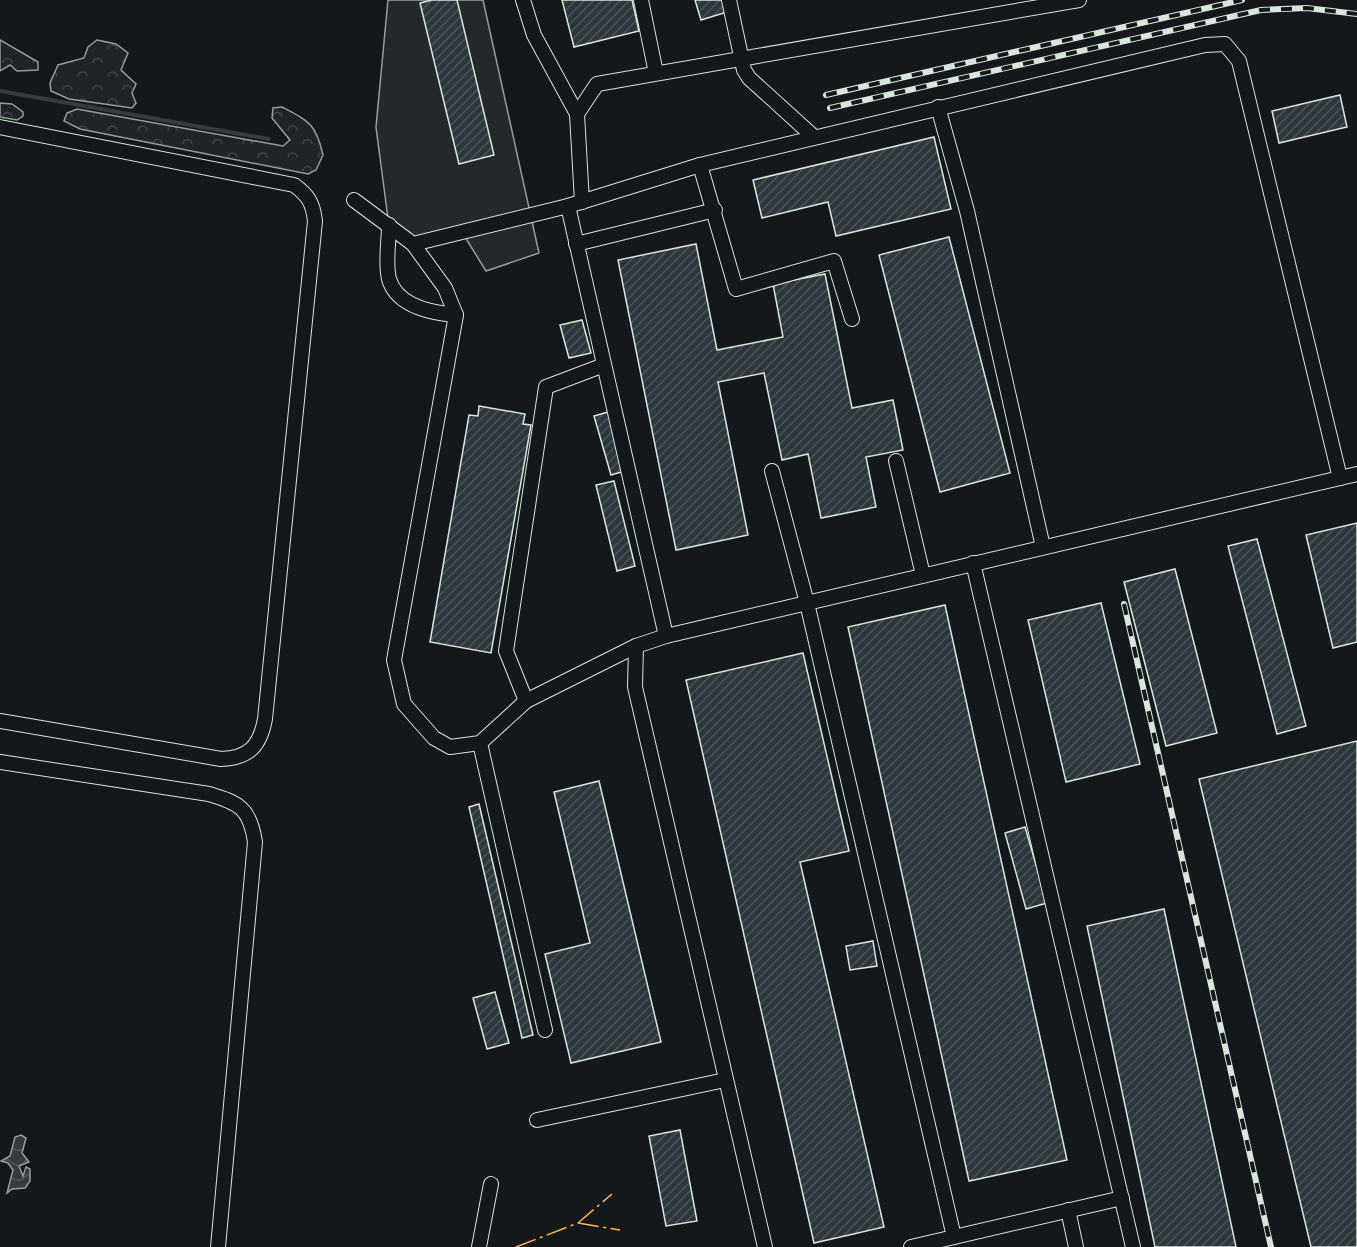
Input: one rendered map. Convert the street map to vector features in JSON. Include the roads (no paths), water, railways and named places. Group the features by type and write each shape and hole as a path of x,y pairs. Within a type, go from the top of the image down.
{"lane":[{"path":"523,0 534,34 577,114 582,202"},
{"path":"641,0 656,73"},
{"path":"729,0 741,59 749,78 814,137"},
{"path":"577,114 597,84 741,59 1010,6 1080,0"},
{"path":"414,244 568,206 700,165 1215,43 1225,44 1233,50 1239,61 1340,478"},
{"path":"938,107 966,211 1043,547"},
{"path":"0,127 294,184 307,194 313,206 315,221 265,718 262,732 254,746 237,758 221,759 0,721"},
{"path":"700,165 715,210 736,289 834,261 852,319"},
{"path":"354,200 414,244 445,288 456,315 394,660 404,704 434,738 450,747 480,742 525,701 636,646 666,636 1357,474"},
{"path":"568,206 666,636"},
{"path":"576,244 715,210"},
{"path":"389,225 389,279 404,299 428,313 456,315"},
{"path":"525,701 506,651 546,387 604,365"},
{"path":"896,461 923,575"},
{"path":"772,471 807,603 954,1237"},
{"path":"973,563 1133,1247"},
{"path":"636,646 635,687 765,1247"},
{"path":"480,742 545,1030"},
{"path":"0,762 209,794 241,806 252,822 255,842 218,1247"},
{"path":"537,1120 725,1080"},
{"path":"479,1247 491,1184"},
{"path":"911,1247 1122,1198"},
{"path":"1068,1210 1076,1247"}],"water":[{"path":"21,1135 26,1138 22,1153 29,1162 19,1166 23,1176 26,1167 30,1169 30,1181 25,1188 12,1189 7,1193 13,1170 8,1163 1,1161 10,1156 15,1137"}],"waterway":[{"path":"0,91 269,139"}],"railway":[{"path":"826,95 1242,0"},
{"path":"830,108 1261,10 1307,8 1357,14"},
{"path":"1124,604 1271,1247"}]}
